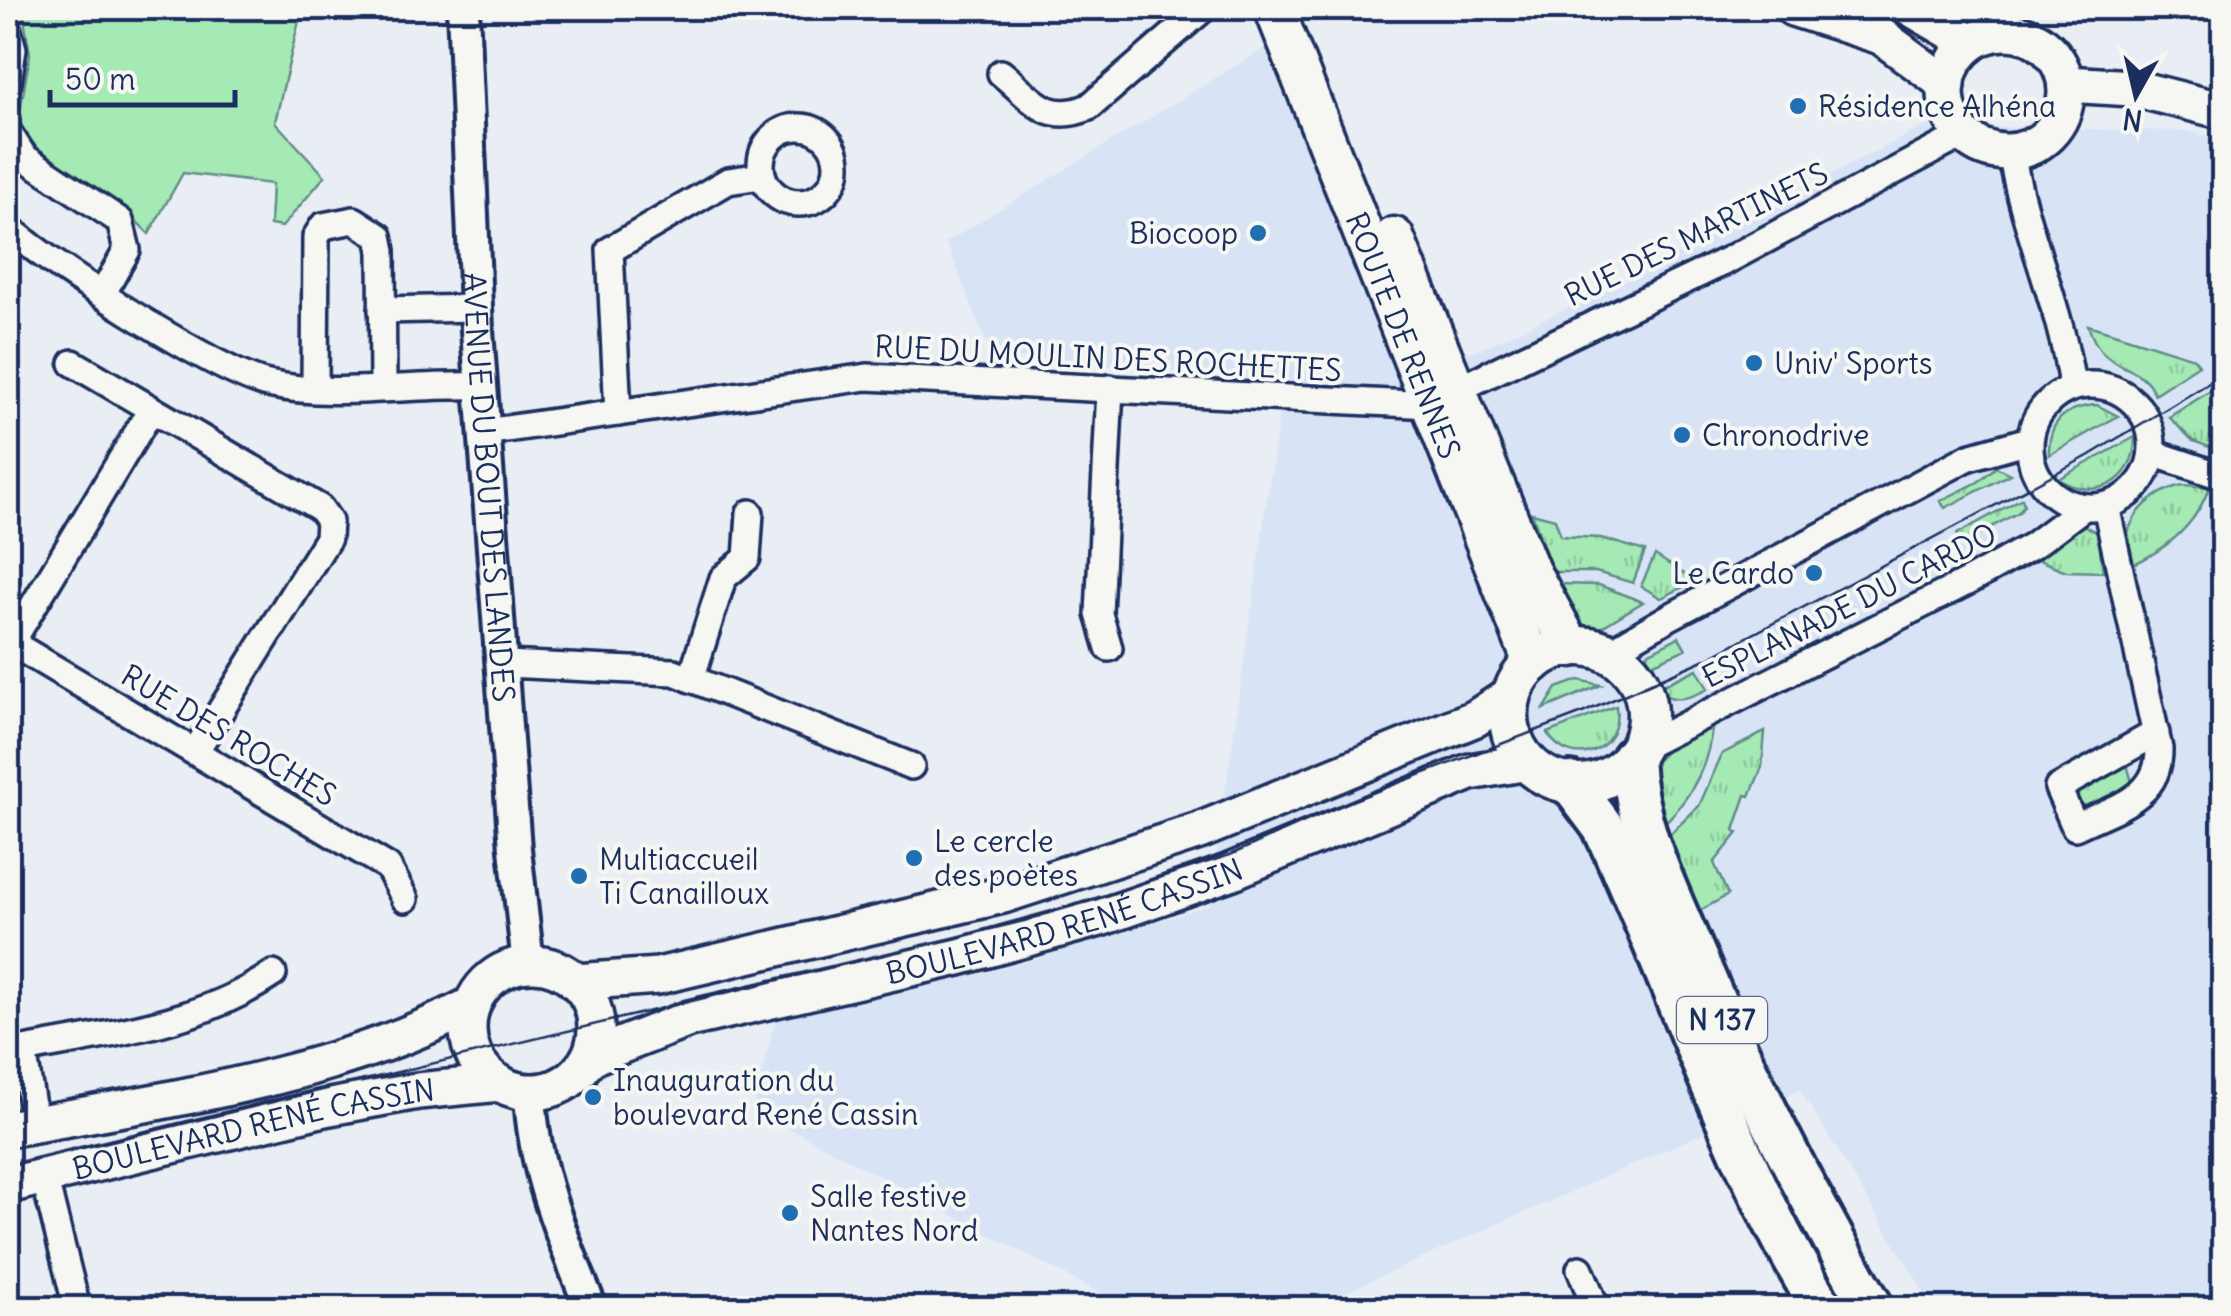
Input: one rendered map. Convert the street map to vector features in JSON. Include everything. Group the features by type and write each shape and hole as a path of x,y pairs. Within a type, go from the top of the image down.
{"highway":[{"name":"N 137","path":"1635,754 1640,820 1715,1004 1787,1154 1873,1308"},
{"name":"N 137","path":"1570,783 1603,827 1734,1137 1776,1228 1822,1308"}],"main road":[{"name":"ROUTE DE RENNES","path":"1274,8 1444,398 1571,647"},
{"name":"ROUTE DE RENNES","path":"1302,8 1444,398 1533,663"},
{"path":"1793,8 1881,36 1947,85"},
{"path":"1911,8 1971,43"},
{"path":"1994,33 2030,36 2050,51 2066,84 2064,108 2053,130 2034,145 2010,151 1986,148 1964,134 1950,112 1947,85 1954,61 1971,43 1994,33"},
{"path":"2066,84 2133,88 2224,111"},
{"path":"1571,647 1614,656 1630,670 1644,697 1646,724 1635,754 1603,779 1570,783 1540,772 1528,762 1510,727 1512,694 1533,663 1571,647"},
{"name":"BOULEVARD RENÉ CASSIN","path":"576,982 658,976 1003,895 1199,831 1476,718 1512,694"},
{"name":"BOULEVARD RENÉ CASSIN","path":"588,1058 689,1019 958,957 1100,918 1230,872 1470,772 1528,762"},
{"path":"528,964 559,970 576,982 595,1018 588,1058 564,1083 515,1088 484,1070 471,1048 468,1024 472,1006 494,977 528,964"},
{"name":"BOULEVARD RENÉ CASSIN","path":"21,1127 348,1056 416,1032 472,1006"},
{"name":"BOULEVARD RENÉ CASSIN","path":"8,1185 359,1100 515,1088"}],"street":[{"name":"AVENUE DU BOUT DES LANDES","path":"463,8 481,386 505,664 515,850 528,964"},
{"path":"1002,73 1049,113 1067,116 1088,107 1204,8"},
{"path":"8,31 13,49 8,82"},
{"path":"8,132 24,157 120,221 126,250 103,293"},
{"name":"RUE DES MARTINETS","path":"1444,398 1728,260 1964,134"},
{"path":"2010,151 2016,184 2058,310 2072,387"},
{"path":"618,413 610,250 728,181 761,176"},
{"path":"315,387 314,248 323,226 354,220 379,236 383,386"},
{"path":"11,240 232,371 267,384 481,386"},
{"path":"382,310 476,308"},
{"path":"74,364 320,508 330,522 328,538 194,752"},
{"name":"RUE DU MOULIN DES ROCHETTES","path":"485,432 866,377 1444,398"},
{"path":"2072,387 2111,387 2128,397 2148,423 2152,453 2137,486 2095,507 2063,501 2040,482 2030,456 2029,440 2042,407 2072,387"},
{"path":"1109,648 1099,614 1110,388"},
{"path":"9,642 152,410"},
{"path":"1614,656 1623,644 1666,619 1969,456 2029,440"},
{"path":"2152,453 2224,477"},
{"path":"2095,507 2156,733"},
{"name":"ESPLANADE DU CARDO","path":"1635,754 1971,580 2095,507"},
{"path":"692,679 723,578 747,558 750,513"},
{"name":"RUE DES ROCHES","path":"9,642 388,867 405,898"},
{"path":"505,664 674,672 911,766"},
{"path":"21,1127 15,1052 161,1023 236,998 273,974"},
{"path":"515,1088 531,1122 554,1206 591,1308"},
{"path":"44,1176 78,1308"},
{"path":"1580,1269 1596,1308"}],"shaded area":[{"path":"1268,46 1402,371 1482,348 1635,276 1924,126 2189,131 2223,141 2223,1308 1934,1308 1800,1090 1310,1308 1112,1308 1105,1296 753,1109 775,1021 1005,968 1209,905 1284,381 992,356 946,242"}],"green space":[{"path":"11,8 302,8 275,122 325,176 282,227 270,225 272,184 183,173 149,234 115,200 47,161 18,123 30,54 23,13"},
{"path":"2088,325 2194,358 2199,365 2154,394 2141,376 2103,352"},
{"path":"2212,390 2217,450 2193,441 2169,417"},
{"path":"2097,405 2118,416 2049,455 2051,434 2060,418 2075,409"},
{"path":"2135,437 2129,466 2111,484 2086,489 2058,479"},
{"path":"1996,467 2010,474 1945,508 1940,501 1978,482"},
{"path":"2183,485 2209,487 2197,513 2169,543 2132,565 2127,537 2138,513 2158,495"},
{"path":"2022,498 2024,505 2019,512 1962,543 1957,534"},
{"path":"1532,513 1555,519 1561,536 1601,538 1645,551 1633,583 1596,572 1552,572"},
{"path":"2079,523 2098,533 2103,572 2066,571 2029,556"},
{"path":"1655,555 1695,581 1661,598 1641,586"},
{"path":"1559,584 1599,585 1643,602 1592,633 1576,623"},
{"path":"1679,637 1686,649 1643,668 1648,653"},
{"path":"1697,669 1708,689 1681,698 1668,697 1655,689"},
{"path":"1579,680 1601,685 1544,709 1557,688"},
{"path":"1616,706 1612,735 1594,751 1569,752 1547,733"},
{"path":"1713,721 1699,776 1665,823 1668,836 1699,806 1722,754 1765,732 1762,767 1750,796 1746,795 1734,830 1738,833 1714,863 1728,895 1692,915 1661,844 1652,765 1672,745"},
{"path":"2125,757 2133,786 2094,806 2078,805 2074,787"}],"tram line":[{"path":"8,1166 1024,921 1230,855 1351,801 1580,714 1706,659 2088,456 2224,374"}],"place":[{"name":"Résidence Alhéna","path":"1798,106"},
{"name":"Biocoop","path":"1258,233"},
{"name":"Univ' Sports","path":"1754,363"},
{"name":"Chronodrive","path":"1682,435"},
{"name":"Le Cardo","path":"1814,573"},
{"name":"Le cercle des poètes","path":"914,858"},
{"name":"Multiaccueil Ti Canailloux","path":"579,876"},
{"name":"Inauguration du boulevard René Cassin","path":"593,1097"},
{"name":"Salle festive Nantes Nord","path":"790,1213"}]}
